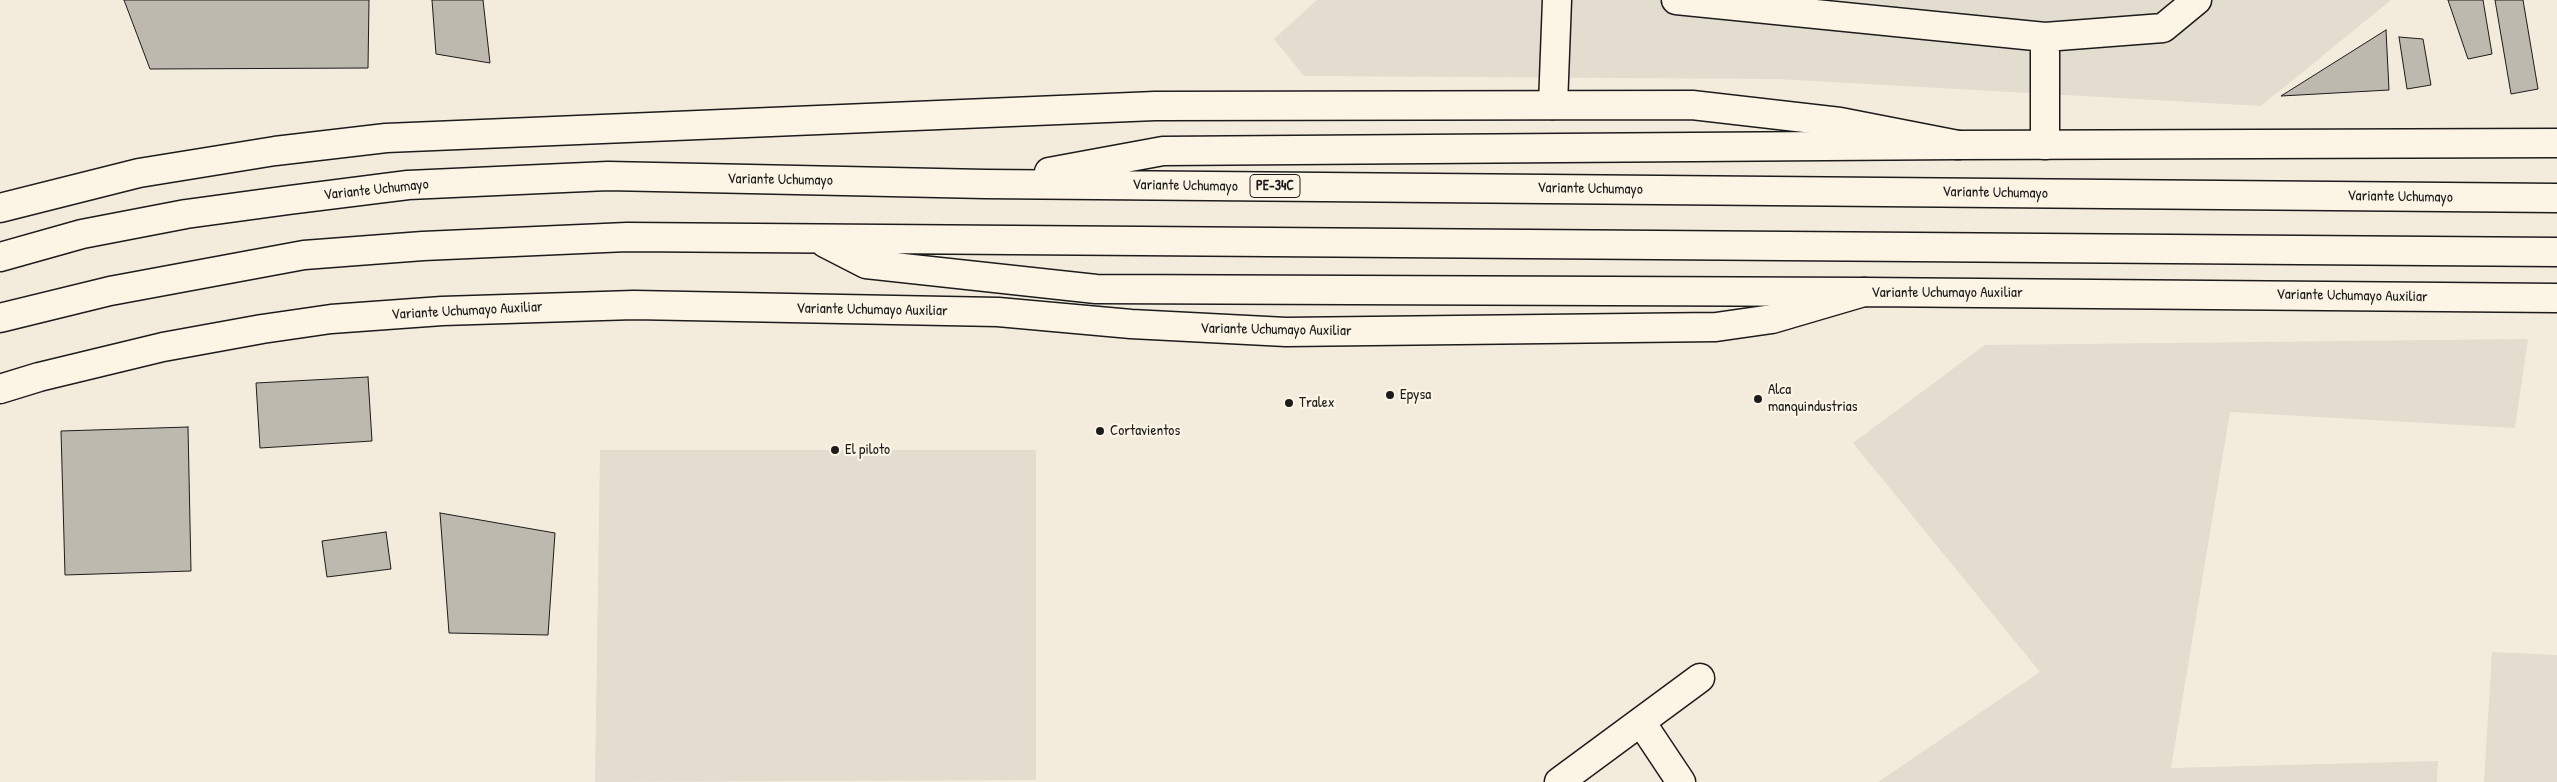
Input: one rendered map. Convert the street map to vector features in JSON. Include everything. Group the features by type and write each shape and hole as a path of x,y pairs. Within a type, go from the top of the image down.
{"main road":[{"path":"1554,105 1557,0"},
{"path":"1676,0 2045,37 2163,28 2197,0"},
{"path":"2045,37 2045,145"},
{"path":"0,208 138,173 276,151 386,138 1155,106 1692,105 1840,122 1958,145"},
{"path":"985,184 1163,151 2557,143"},
{"name":"Variante Uchumayo","path":"0,257 82,234 186,214 408,185 608,176 985,184 2557,198"},
{"path":"0,318 110,291 304,255 423,246 627,237 819,240 2557,252"},
{"path":"819,240 866,264 1096,289 1864,292"},
{"name":"Variante Uchumayo Auxiliar","path":"0,389 40,377 163,348 262,329 331,319 442,310 644,306 998,312 1132,324 1286,332 1716,327 1772,319 1864,292 2557,298"},
{"path":"1559,782 1700,678"},
{"path":"1641,722 1681,782"}],"shaded area":[{"path":"1317,0 2391,0 2261,106 1777,79 1304,76 1274,39"},
{"path":"2528,339 2515,428 2230,412 2171,768 2438,761 2437,782 1878,782 2040,672 1853,443 1985,345"},
{"path":"600,450 1036,450 1036,780 595,782"},
{"path":"2492,652 2557,655 2557,782 2484,782"}],"building":[{"path":"124,0 369,0 368,68 150,69"},
{"path":"432,0 483,0 490,63 436,54"},
{"path":"2448,0 2483,0 2492,54 2468,59"},
{"path":"2495,0 2523,0 2538,89 2511,94"},
{"path":"2386,30 2389,90 2281,96"},
{"path":"2399,37 2423,39 2431,85 2407,89"},
{"path":"368,377 372,441 260,448 256,383"},
{"path":"188,427 191,571 65,575 61,431"},
{"path":"440,513 555,533 548,635 449,633"},
{"path":"386,532 391,569 327,577 322,541"}],"place":[{"name":"Epysa","path":"1390,395"},
{"name":"Alca manquindustrias","path":"1758,399"},
{"name":"Tralex","path":"1289,403"},
{"name":"Cortavientos","path":"1100,431"},
{"name":"El piloto","path":"835,450"}]}
